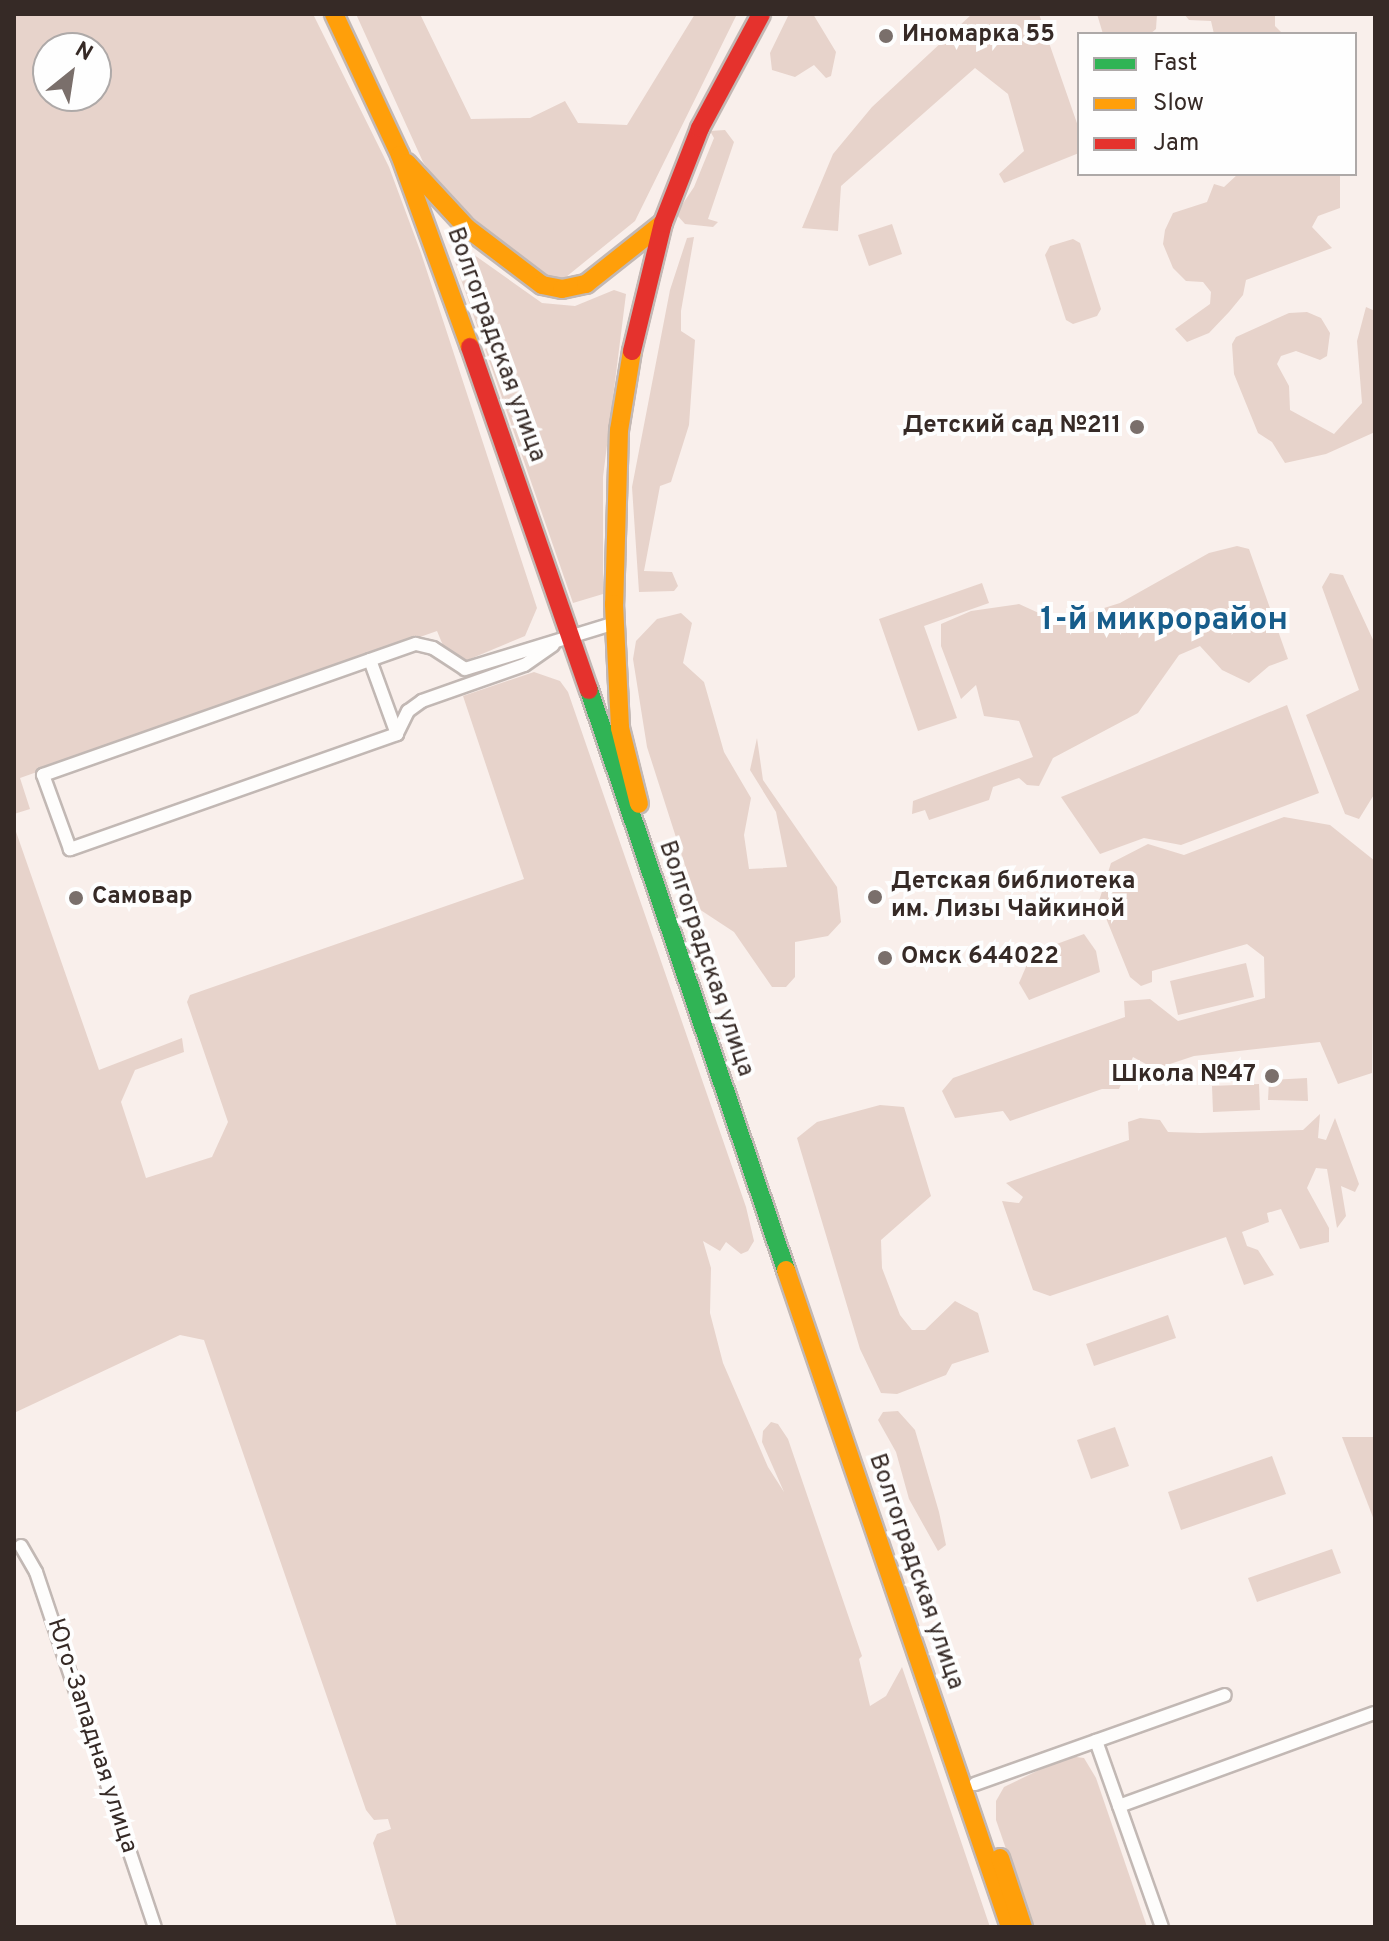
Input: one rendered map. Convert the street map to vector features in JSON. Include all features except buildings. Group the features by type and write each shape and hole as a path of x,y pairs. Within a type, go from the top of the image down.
{"main road":[{"name":"Волгоградская улица","path":"334,14 400,155 573,638 1010,1927"},
{"name":"Волгоградская улица","path":"761,14 700,128 663,223 637,317 619,430 615,623 620,728 635,791 1023,1927"},
{"path":"400,155 467,228 542,285 562,289 586,284 663,223"}],"street":[{"path":"553,645 524,665 422,701 408,711 397,734 70,849 43,775 370,660 425,644 465,669 517,650 553,645 615,623"},
{"path":"370,660 397,734"},
{"name":"Юго-Западная улица","path":"21,1546 36,1572 155,1927"},
{"path":"975,1784 1225,1695"},
{"path":"1119,1806 1375,1713"},
{"path":"1096,1741 1162,1927"}],"shaded area":[{"path":"14,14 313,14 389,167 421,253 537,608 525,636 458,664 447,655 437,631 20,778 30,809 14,814"},
{"path":"356,14 420,14 471,119 530,118 565,101 578,123 627,125 695,14 737,14 635,221 566,277 549,278 532,273 441,187 423,162"},
{"path":"789,14 813,14 836,52 831,76 826,78 814,65 795,77 772,70 770,53"},
{"path":"972,14 1039,14 1077,123 1077,154 1004,183 999,174 1024,151 1008,94 975,68 841,186 838,231 802,228 833,154 872,107"},
{"path":"1097,14 1157,14 1156,29 1152,32 1102,32"},
{"path":"1184,14 1275,14 1275,26 1281,32 1214,32 1211,21 1189,20"},
{"path":"725,130 734,142 708,219 718,222 713,227 685,224 676,214 694,187 714,138 710,131"},
{"path":"1236,176 1340,176 1340,208 1318,216 1312,227 1332,248 1246,280 1243,295 1229,312 1209,333 1187,342 1175,329 1210,304 1211,292 1203,282 1186,281 1173,268 1163,244 1165,230 1173,213 1207,202 1214,184 1224,187"},
{"path":"892,224 902,254 869,266 858,235"},
{"path":"694,237 681,311 681,331 695,340 689,425 671,482 660,486 644,571 672,572 678,586 674,591 639,592 632,487 670,290 687,238"},
{"path":"1073,239 1080,243 1101,309 1097,316 1073,324 1066,320 1045,255 1050,246"},
{"path":"463,247 542,303 575,306 614,290 626,294 603,477 603,594 573,603 455,262"},
{"path":"1366,307 1375,311 1375,432 1326,454 1285,463 1272,442 1258,433 1234,374 1232,344 1236,337 1289,313 1307,312 1321,318 1330,333 1327,356 1320,360 1296,351 1281,356 1277,364 1289,386 1290,410 1334,434 1362,403 1357,341"},
{"path":"1237,546 1249,549 1288,659 1269,666 1249,683 1222,670 1200,646 1179,655 1138,713 1053,758 1039,786 1027,785 1019,778 993,787 989,800 929,820 925,810 912,814 913,801 1033,757 1019,721 984,716 976,685 961,699 941,646 941,624 971,611 1019,604 1052,619 1085,614 1120,603 1209,553"},
{"path":"1330,573 1343,575 1375,644 1375,793 1359,819 1345,814 1306,715 1359,690 1322,587"},
{"path":"982,583 989,603 924,626 957,718 918,731 879,619"},
{"path":"681,613 692,623 683,663 704,682 724,752 751,798 744,835 749,869 787,867 776,812 750,770 757,738 763,780 837,887 841,922 828,936 795,942 795,977 786,987 772,987 734,932 699,909 647,747 633,659 636,641 657,619"},
{"path":"534,672 560,681 568,692 746,1207 754,1241 748,1251 741,1254 726,1242 720,1251 703,1241 711,1268 710,1313 723,1363 768,1467 784,1492 762,1442 763,1431 771,1422 778,1424 788,1439 862,1656 859,1659 870,1706 886,1696 902,1667 990,1927 397,1927 373,1843 377,1834 391,1829 388,1819 374,1820 366,1810 204,1340 180,1335 14,1413 14,826 99,1070 182,1038 184,1052 135,1070 121,1102 146,1178 212,1157 228,1122 187,1002 190,995 524,879 463,696"},
{"path":"1287,705 1319,793 1181,845 1144,838 1100,854 1061,797"},
{"path":"1284,817 1330,825 1375,861 1372,1073 1338,1084 1320,1042 1194,1056 1155,1069 1133,1057 1119,1089 1102,1089 1010,1121 1003,1111 955,1118 942,1091 953,1078 1125,1017 1124,1001 1150,999 1178,1021 1265,998 1264,957 1247,944 1152,971 1152,982 1141,986 1130,977 1099,901 1111,863 1148,844 1184,855"},
{"path":"1084,934 1096,951 1100,972 1029,1000 1019,983 1032,953"},
{"path":"1246,963 1254,997 1178,1015 1170,981"},
{"path":"1307,1078 1308,1101 1268,1100 1269,1080"},
{"path":"1259,1084 1260,1110 1213,1112 1212,1086"},
{"path":"880,1105 904,1107 931,1196 881,1240 882,1268 900,1315 912,1330 925,1330 955,1301 978,1313 989,1352 952,1364 946,1375 897,1394 881,1393 860,1349 797,1138 817,1122"},
{"path":"1320,1114 1318,1138 1326,1140 1335,1118 1359,1184 1355,1192 1341,1186 1346,1216 1337,1228 1327,1169 1316,1168 1307,1188 1329,1228 1329,1242 1300,1249 1281,1209 1267,1213 1269,1222 1242,1232 1247,1246 1258,1250 1274,1275 1244,1285 1226,1237 1050,1296 1033,1290 1002,1201 1019,1203 1023,1197 1006,1183 1129,1140 1128,1122 1140,1118 1160,1120 1168,1132 1200,1133 1303,1130"},
{"path":"1168,1315 1176,1338 1094,1366 1086,1344"},
{"path":"898,1411 915,1430 939,1512 946,1545 938,1551 909,1499 896,1452 878,1420 883,1412"},
{"path":"1115,1427 1129,1466 1091,1479 1077,1440"},
{"path":"1342,1437 1375,1437 1375,1520 1374,1520"},
{"path":"1272,1456 1286,1494 1181,1530 1168,1492"},
{"path":"1332,1549 1341,1573 1257,1602 1248,1578"},
{"path":"1068,1756 1084,1758 1096,1778 1147,1927 1033,1927 996,1820 996,1801 1004,1787"}],"traffic: fast":[{"path":"589,690 786,1270"}],"traffic: slow":[{"path":"334,14 400,155 470,347"},
{"path":"407,163 467,228 542,285 562,289 586,284 663,223"},
{"path":"632,351 619,430 614,604 620,728 639,804"},
{"path":"786,1270 1010,1927"},
{"path":"1000,1858 1023,1927"}],"traffic: jam":[{"path":"632,351 663,223 700,128 761,14"},
{"path":"470,347 589,690"}],"place":[{"name":"Иномарка 55","path":"886,36"},
{"name":"Детский сад №211","path":"1137,427"},
{"name":"Детская библиотека им. Лизы Чайкиной","path":"875,897"},
{"name":"Самовар","path":"76,898"},
{"name":"Омск 644022","path":"885,958"},
{"name":"Школа №47","path":"1272,1076"}],"district":[{"name":"1-й микрорайон","path":"1164,621"}]}
